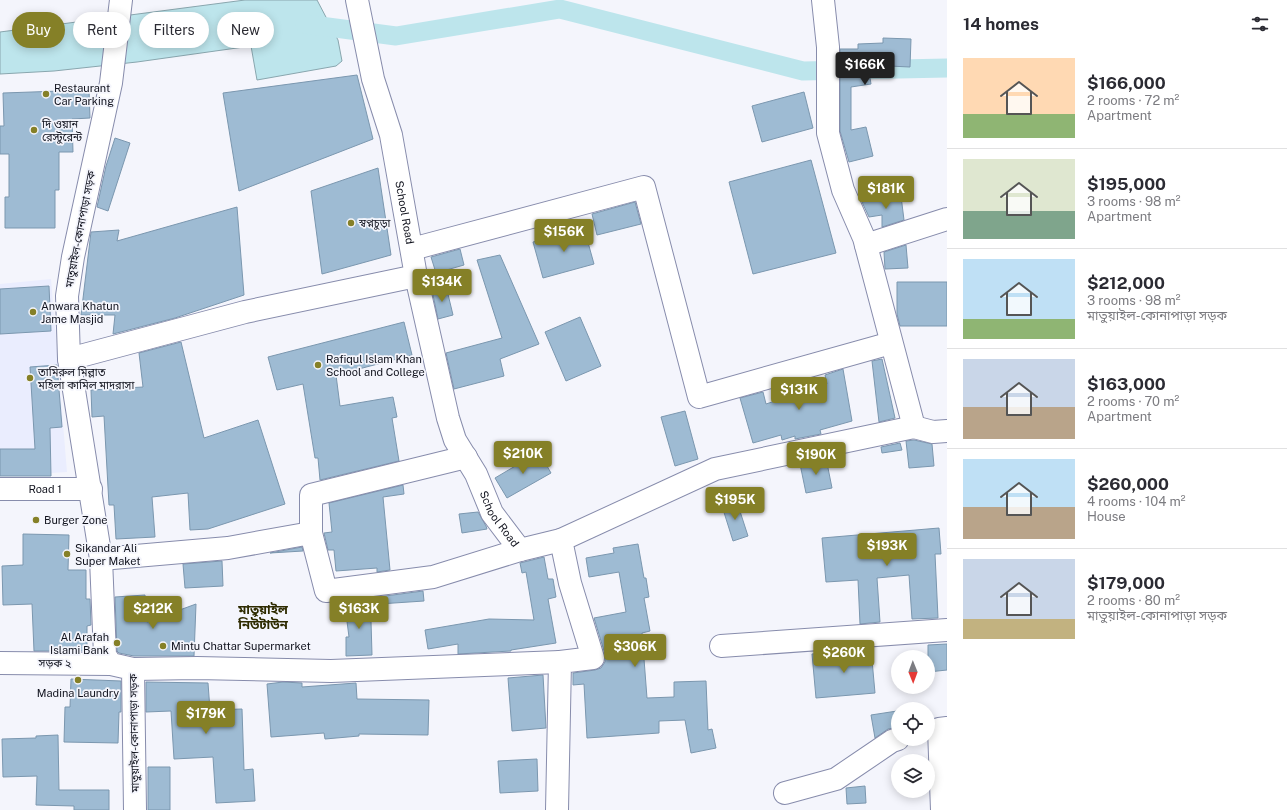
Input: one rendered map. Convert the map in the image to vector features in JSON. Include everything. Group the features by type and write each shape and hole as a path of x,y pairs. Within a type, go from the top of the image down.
{"street":[{"name":"School Road","path":"357,0 373,79 391,136 416,276 448,418 455,440 476,474 492,513 520,550"},
{"path":"823,0 828,47 828,133 843,190 864,238 914,427"},
{"name":"মাতুয়াইল-কোনাপাড়া সড়ক","path":"121,2 111,83 73,256 67,296 70,359 101,559 105,656 111,664 133,669 135,810"},
{"path":"412,249 644,186 699,397 891,343"},
{"path":"866,245 947,219"},
{"path":"70,359 245,312 416,276"},
{"path":"466,457 310,496 312,533 326,591 433,577 520,550 561,540 715,469 914,427 933,432 947,430"},
{"name":"Road 1","path":"0,489 91,489"},
{"path":"101,559 228,548 312,533"},
{"path":"133,669 197,668 332,671 560,662 592,658 570,583 561,540"},
{"path":"721,646 947,630"},
{"path":"557,810 560,662"},
{"name":"সড়ক ২","path":"0,663 111,664"},
{"path":"938,729 942,810"},
{"path":"785,793 836,779 891,742"}],"shaded area":[{"path":"245,0 317,0 338,40 342,61 336,66 257,80 251,48 274,48 274,12 217,12 217,48 237,48 137,62 54,71 0,74 0,32 12,30 12,48 65,48 65,24 73,22 73,48 131,48 131,15 139,14 139,48 209,48 209,12 153,12"},
{"name":"তামিরুল মিল্লাত মহিলা কামিল মাদরাসা","path":"51,279 67,472 0,476 0,284"}],"building":[{"path":"883,38 911,39 910,67 868,65 871,84 851,87 851,130 866,127 873,156 849,162 840,131 840,49 858,49 858,44 883,43"},
{"path":"357,75 373,139 239,191 223,93"},
{"path":"89,90 90,118 72,119 73,152 59,152 59,190 55,190 55,228 5,228 5,197 9,197 9,154 0,154 0,126 4,126 3,93"},
{"path":"804,92 813,128 762,142 752,106"},
{"path":"115,138 130,143 108,211 97,207 106,166"},
{"path":"811,160 836,253 753,274 729,182"},
{"name":"স্বপ্নচুড়া","path":"378,168 391,255 322,274 311,191"},
{"path":"901,196 904,220 882,227 882,215 869,217 862,202"},
{"path":"635,202 641,224 597,235 592,214"},
{"path":"237,207 244,295 175,318 113,334 115,315 81,315 91,232 119,230 117,241"},
{"path":"584,228 594,264 543,278 533,242"},
{"path":"906,245 908,268 885,269 884,252"},
{"path":"460,249 464,265 436,273 431,257"},
{"path":"500,255 539,344 500,359 504,376 454,389 446,353 502,338 477,260"},
{"path":"897,282 947,282 947,326 900,326 897,314"},
{"path":"49,286 51,331 0,334 0,289"},
{"path":"446,286 453,315 438,319 432,290"},
{"path":"580,317 601,366 566,381 545,332"},
{"path":"404,322 412,355 336,375 340,406 393,397 397,417 392,418 399,461 320,480 318,458 315,458 303,384 277,390 268,357"},
{"path":"181,342 204,438 258,420 285,504 208,529 190,530 188,493 152,497 155,537 116,539 114,505 109,505 104,416 92,417 91,390 143,387 139,353"},
{"path":"882,359 895,418 879,422 872,361"},
{"path":"57,365 62,427 50,428 51,476 0,476 0,449 35,449 30,367"},
{"path":"843,369 852,421 820,430 821,434 795,439 795,436 782,440 781,435 753,443 740,398 763,392 766,404 827,384 825,375"},
{"path":"685,411 698,459 675,466 661,417"},
{"path":"914,440 932,444 934,466 909,468 906,441"},
{"path":"900,443 902,450 882,453 881,447"},
{"path":"539,452 551,473 507,498 495,478"},
{"path":"826,458 832,488 806,493 800,464"},
{"path":"403,485 404,494 383,497 390,570 377,572 377,568 336,571 334,550 328,550 324,533 332,532 329,503"},
{"path":"737,502 748,536 733,541 722,506"},
{"path":"478,512 487,529 462,533 459,514"},
{"path":"939,528 941,554 935,554 938,618 912,619 909,575 877,578 880,622 860,624 858,580 826,582 822,538"},
{"path":"23,534 69,535 68,570 86,570 86,599 90,599 91,625 87,626 87,651 34,651 32,604 3,605 2,566 23,565"},
{"path":"638,544 649,597 644,598 650,631 642,633 647,698 674,697 674,682 706,681 708,730 712,729 716,748 691,753 685,720 659,721 659,733 587,738 584,684 573,685 573,673 601,668 605,662 605,654 594,618 626,612 619,572 589,577 586,558 614,553 613,548"},
{"path":"302,547 303,551 270,553"},
{"path":"544,557 548,579 553,579 556,597 548,599 556,643 511,651 458,654 458,644 428,649 425,630 489,619 534,620 526,572 522,573 520,563"},
{"path":"222,561 223,586 185,588 183,564"},
{"path":"423,591 424,601 379,604 378,597"},
{"path":"145,595 147,622 196,604 194,656 134,656 119,653 117,651 115,597"},
{"path":"370,602 372,621 372,655 346,656 346,637 349,637 345,606"},
{"path":"947,644 947,670 935,671 935,650 928,650 928,645"},
{"path":"871,649 875,693 816,698 812,654"},
{"path":"543,675 546,728 512,731 508,678"},
{"path":"71,679 121,681 121,712 119,712 118,743 64,742 65,707 70,707"},
{"path":"146,682 208,683 210,710 242,709 244,770 253,769 255,801 216,803 213,757 174,759 171,711 146,712"},
{"path":"283,682 302,683 302,687 356,683 357,699 429,700 428,735 359,734 359,736 325,739 324,733 271,737 267,684"},
{"path":"891,712 891,728 875,738 871,715"},
{"path":"58,735 59,790 109,790 109,810 74,810 74,806 36,805 37,776 3,777 2,739 36,738 36,736"},
{"path":"537,759 538,791 500,793 498,761"},
{"path":"148,767 170,767 170,810 148,810"},
{"path":"865,786 866,803 847,804 846,788"}],"waterway":[{"path":"305,24 396,36 560,9 803,71 947,68"}],"place":[{"name":"Restaurant Car Parking","path":"46,94"},
{"name":"দি ওয়ান রেস্টুরেন্ট","path":"34,130"},
{"name":"স্বপ্নচুড়া","path":"351,223"},
{"name":"Anwara Khatun Jame Masjid","path":"33,312"},
{"name":"Rafiqul Islam Khan School and College","path":"318,365"},
{"name":"তামিরুল মিল্লাত মহিলা কামিল মাদরাসা","path":"30,378"},
{"name":"Burger Zone","path":"36,520"},
{"name":"Sikandar Ali Super Maket","path":"67,554"},
{"name":"Al Arafah Islami Bank","path":"117,643"},
{"name":"Mintu Chattar Supermarket","path":"163,646"},
{"name":"Madina Laundry","path":"78,680"}],"district":[{"name":"মাতুয়াইল নিউটাউন","path":"263,616"}]}
